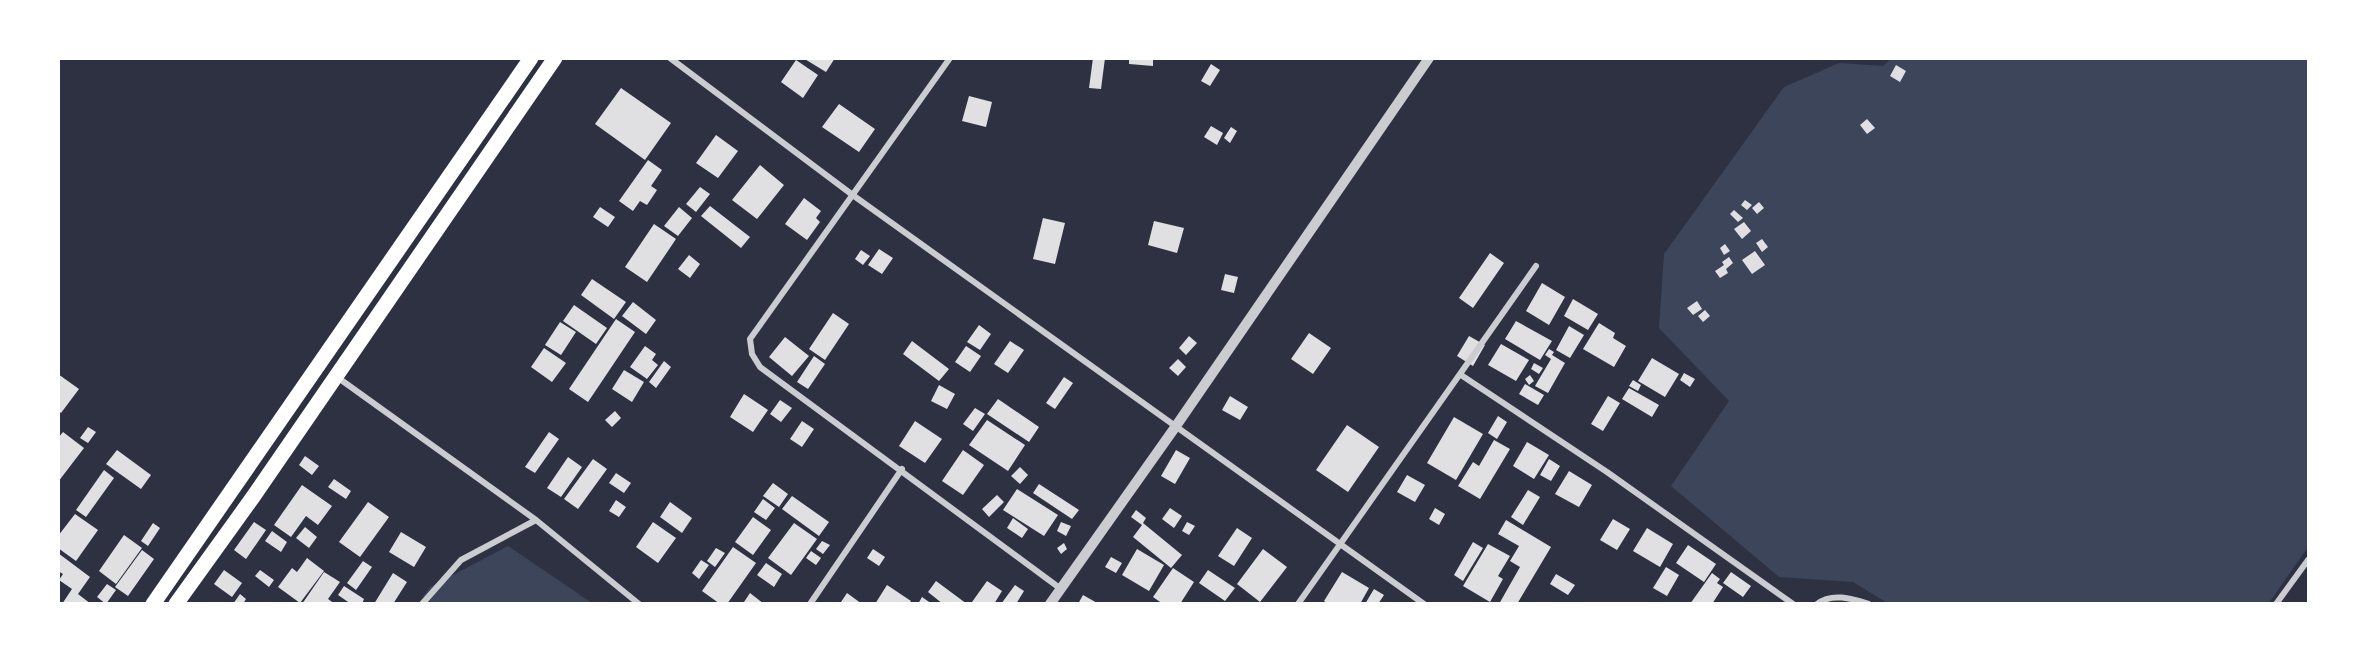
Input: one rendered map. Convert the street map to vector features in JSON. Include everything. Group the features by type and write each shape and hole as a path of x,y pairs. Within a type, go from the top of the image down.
{"main road":[{"path":"153,603 531,58"},
{"path":"176,603 336,377 555,58"}],"street":[{"path":"669,58 854,196 1424,603"},
{"path":"950,58 854,196 750,339 752,354 760,367 902,469 1061,589"},
{"path":"1050,603 1176,426 1429,58"},
{"path":"1298,603 1536,266"},
{"path":"1461,375 1607,472 1792,603"},
{"path":"336,377 536,520 639,603"},
{"path":"810,603 902,469"},
{"path":"422,603 461,560 536,520"},
{"path":"2276,603 2308,560"},
{"path":"1817,603 1822,599 1843,597 1869,603"}],"shaded area":[{"path":"1892,58 2308,59 2308,547 2269,603 1887,603 1853,582 1779,577 1671,486 1729,401 1659,328 1664,254 1784,87 1839,63 1883,66"},
{"path":"508,546 592,603 418,604 430,587"}],"building":[{"path":"803,58 835,58 826,72"},
{"path":"1093,58 1105,58 1101,89 1089,88"},
{"path":"1129,58 1153,58 1153,66 1129,64"},
{"path":"796,60 818,75 803,98 781,82"},
{"path":"1211,64 1220,70 1210,86 1201,81"},
{"path":"1896,65 1906,71 1900,82 1890,76"},
{"path":"621,88 671,123 645,160 595,124"},
{"path":"969,96 992,102 986,127 962,121"},
{"path":"839,104 875,129 859,152 822,127"},
{"path":"1867,119 1875,128 1867,134 1860,125"},
{"path":"1211,126 1223,133 1217,145 1204,137"},
{"path":"1231,127 1237,131 1230,143 1224,138"},
{"path":"716,135 738,151 718,178 696,163"},
{"path":"648,160 662,170 651,186 657,190 647,205 640,201 633,211 619,201"},
{"path":"760,165 784,185 757,219 732,200"},
{"path":"700,187 710,194 696,212 686,204"},
{"path":"804,198 821,211 816,218 820,222 807,240 785,224"},
{"path":"1745,200 1752,205 1747,210 1741,205"},
{"path":"1759,202 1764,208 1757,214 1752,208"},
{"path":"710,206 750,237 741,248 701,216"},
{"path":"600,207 615,217 608,227 593,217"},
{"path":"679,207 692,218 678,236 664,226"},
{"path":"1734,210 1743,218 1738,222 1730,214"},
{"path":"1043,218 1065,223 1055,264 1033,259"},
{"path":"1154,221 1184,228 1177,253 1148,245"},
{"path":"1744,222 1751,231 1742,239 1734,229"},
{"path":"654,224 676,239 647,282 625,267"},
{"path":"1762,239 1768,247 1762,252 1756,243"},
{"path":"1725,244 1730,251 1724,255 1720,248"},
{"path":"879,249 893,258 882,274 868,265"},
{"path":"861,250 870,256 863,265 855,259"},
{"path":"1755,251 1765,265 1752,274 1742,260"},
{"path":"1490,253 1504,263 1473,308 1459,298"},
{"path":"689,255 700,264 690,278 678,269"},
{"path":"1729,257 1733,263 1726,269 1728,273 1720,278 1715,271 1724,265 1722,262"},
{"path":"1225,274 1238,277 1234,293 1221,290"},
{"path":"592,279 626,302 614,319 581,295"},
{"path":"1542,283 1565,297 1549,325 1526,311"},
{"path":"1573,299 1598,314 1588,330 1564,316"},
{"path":"1697,301 1702,309 1693,315 1687,308"},
{"path":"633,302 656,320 646,334 622,316"},
{"path":"574,305 607,328 596,344 563,321"},
{"path":"1705,310 1710,316 1703,322 1698,316"},
{"path":"833,313 849,324 825,360 809,349"},
{"path":"616,319 635,332 588,402 569,389"},
{"path":"1516,321 1552,341 1540,360 1505,339"},
{"path":"560,322 576,332 561,355 545,345"},
{"path":"1599,323 1615,333 1613,338 1626,346 1614,367 1583,349"},
{"path":"979,325 991,334 980,350 967,342"},
{"path":"1569,326 1584,335 1570,358 1556,350"},
{"path":"1309,333 1331,348 1313,374 1291,359"},
{"path":"1189,336 1197,343 1186,355 1179,348"},
{"path":"1469,336 1485,345 1473,366 1457,356"},
{"path":"785,337 809,356 792,376 769,357"},
{"path":"912,341 949,369 939,381 903,354"},
{"path":"1010,341 1024,350 1008,373 994,364"},
{"path":"1501,344 1529,360 1516,381 1488,365"},
{"path":"645,346 656,354 652,360 658,365 647,379 630,367"},
{"path":"966,346 981,356 970,372 955,362"},
{"path":"544,348 566,363 552,382 531,367"},
{"path":"1549,349 1554,352 1552,355 1565,363 1548,393 1535,386 1551,359 1545,355"},
{"path":"814,356 825,364 808,389 797,382"},
{"path":"1652,358 1679,374 1665,397 1638,381"},
{"path":"1178,359 1186,367 1178,376 1169,368"},
{"path":"664,361 671,367 656,388 649,382"},
{"path":"1534,363 1543,368 1539,374 1531,369"},
{"path":"624,370 644,382 632,402 612,389"},
{"path":"1684,373 1695,379 1690,387 1680,380"},
{"path":"58,374 79,389 61,413 58,411"},
{"path":"1530,375 1534,381 1529,385 1525,379"},
{"path":"1064,377 1073,383 1055,409 1046,403"},
{"path":"1633,380 1641,385 1638,391 1629,386"},
{"path":"1525,384 1544,395 1538,405 1519,394"},
{"path":"939,385 955,394 947,409 931,401"},
{"path":"1629,388 1659,405 1652,417 1622,399"},
{"path":"744,394 768,410 753,432 730,417"},
{"path":"1230,396 1248,407 1240,420 1222,410"},
{"path":"1608,396 1620,403 1603,431 1591,424"},
{"path":"998,399 1039,427 1029,442 987,414"},
{"path":"780,400 792,408 781,422 770,414"},
{"path":"975,408 985,414 973,431 963,424"},
{"path":"615,411 621,418 612,427 605,420"},
{"path":"1498,416 1507,422 1497,439 1488,433"},
{"path":"1454,417 1483,434 1456,480 1427,463"},
{"path":"987,420 1025,445 1008,471 969,445"},
{"path":"802,421 814,429 802,447 790,439"},
{"path":"915,421 942,439 925,463 899,446"},
{"path":"1347,425 1379,447 1348,492 1316,470"},
{"path":"88,427 96,432 88,443 80,438"},
{"path":"63,432 84,448 58,482 58,438"},
{"path":"549,432 559,439 535,473 525,467"},
{"path":"1494,440 1510,449 1480,499 1458,486 1473,462 1479,466"},
{"path":"1527,442 1549,455 1534,479 1513,466"},
{"path":"117,450 151,475 141,489 106,464"},
{"path":"963,450 984,465 963,495 942,481"},
{"path":"1176,450 1190,458 1175,484 1161,476"},
{"path":"305,456 319,466 312,475 299,465"},
{"path":"568,457 582,467 561,497 547,488"},
{"path":"593,459 607,469 578,509 564,499"},
{"path":"1549,459 1560,466 1551,481 1540,475"},
{"path":"1020,467 1028,475 1020,484 1011,476"},
{"path":"104,470 114,478 86,517 76,510"},
{"path":"1569,471 1592,485 1579,507 1555,494"},
{"path":"616,473 631,483 624,493 609,483"},
{"path":"1407,475 1425,485 1415,502 1397,492"},
{"path":"334,479 351,491 346,499 328,487"},
{"path":"773,483 788,494 779,507 763,496"},
{"path":"1039,484 1079,510 1072,519 1033,493"},
{"path":"302,485 332,506 318,525 306,516 291,537 274,525"},
{"path":"1017,489 1058,515 1044,536 1003,510"},
{"path":"1528,490 1540,497 1523,525 1511,517"},
{"path":"997,495 1004,502 989,517 982,509"},
{"path":"792,496 829,522 819,536 782,509"},
{"path":"763,499 775,508 766,520 754,512"},
{"path":"616,500 626,507 619,517 609,511"},
{"path":"368,502 389,517 360,557 339,542"},
{"path":"670,502 692,518 682,533 660,517"},
{"path":"1170,508 1182,516 1174,528 1162,519"},
{"path":"1435,508 1445,514 1439,525 1429,519"},
{"path":"1136,510 1146,518 1143,523 1182,555 1171,568 1133,537 1142,525 1131,517"},
{"path":"75,514 98,530 76,561 58,548 58,536"},
{"path":"753,517 771,530 753,555 735,542"},
{"path":"1013,518 1028,529 1022,538 1007,528"},
{"path":"1613,519 1630,529 1617,550 1600,540"},
{"path":"1506,520 1551,547 1517,604 1499,604 1520,567 1510,561 1519,546 1498,534"},
{"path":"254,522 266,530 246,559 234,550"},
{"path":"653,522 676,538 658,563 636,547"},
{"path":"1061,522 1071,526 1066,536 1057,531"},
{"path":"1187,522 1195,526 1189,535 1182,531"},
{"path":"153,523 160,528 148,546 141,541"},
{"path":"794,523 817,539 791,575 768,558"},
{"path":"305,527 317,537 309,548 296,538"},
{"path":"1237,528 1252,538 1234,566 1218,556"},
{"path":"1647,528 1673,544 1660,567 1633,551"},
{"path":"272,531 287,542 281,552 265,541"},
{"path":"401,532 426,547 414,567 389,552"},
{"path":"124,535 142,548 116,584 99,571"},
{"path":"822,541 830,545 823,554 816,549"},
{"path":"1473,542 1483,548 1463,581 1454,575"},
{"path":"1064,543 1067,549 1061,554 1057,548"},
{"path":"1488,544 1510,556 1498,576 1503,579 1490,602 1463,586"},
{"path":"1688,545 1716,564 1704,582 1676,563"},
{"path":"733,547 756,563 727,604 720,604 702,591"},
{"path":"716,548 725,553 715,567 707,561"},
{"path":"873,549 885,557 879,566 867,558"},
{"path":"1137,549 1164,565 1149,591 1122,575"},
{"path":"1263,549 1287,567 1260,602 1237,584"},
{"path":"142,550 154,559 128,596 115,587"},
{"path":"811,551 821,558 816,565 806,558"},
{"path":"58,553 90,577 78,594 91,604 62,604 72,589 59,580 63,574 58,571"},
{"path":"1111,557 1122,563 1116,573 1105,567"},
{"path":"307,558 324,571 300,603 278,587 292,568 297,572"},
{"path":"701,560 709,565 699,579 692,573"},
{"path":"363,561 372,567 356,590 347,583"},
{"path":"766,563 782,574 774,587 757,575"},
{"path":"1666,567 1679,575 1667,596 1653,588"},
{"path":"1173,568 1194,582 1180,604 1163,604 1153,597"},
{"path":"224,570 242,583 232,597 214,584"},
{"path":"260,570 274,580 269,587 255,576"},
{"path":"1208,570 1235,588 1225,601 1199,583"},
{"path":"324,572 340,582 328,599 335,604 302,604"},
{"path":"1342,572 1369,588 1360,604 1328,604 1324,601"},
{"path":"1731,572 1751,586 1743,597 1723,583"},
{"path":"393,573 407,582 393,604 374,604"},
{"path":"1712,573 1720,579 1717,583 1723,587 1712,604 1690,604"},
{"path":"1556,574 1575,585 1568,595 1550,584"},
{"path":"936,581 967,604 943,604 928,592"},
{"path":"987,581 1002,591 994,604 975,604 972,602"},
{"path":"107,584 116,590 106,604 97,597"},
{"path":"887,585 911,601 909,604 875,604"},
{"path":"1015,585 1024,591 1016,604 1001,604"},
{"path":"344,586 364,599 362,604 351,604 338,595"},
{"path":"1374,589 1384,595 1378,604 1365,604"},
{"path":"750,593 764,604 746,604 744,602"},
{"path":"847,593 862,604 841,602"},
{"path":"240,594 246,599 243,604 233,604"},
{"path":"1083,595 1099,604 1078,604"},
{"path":"922,597 932,604 918,604"}]}
